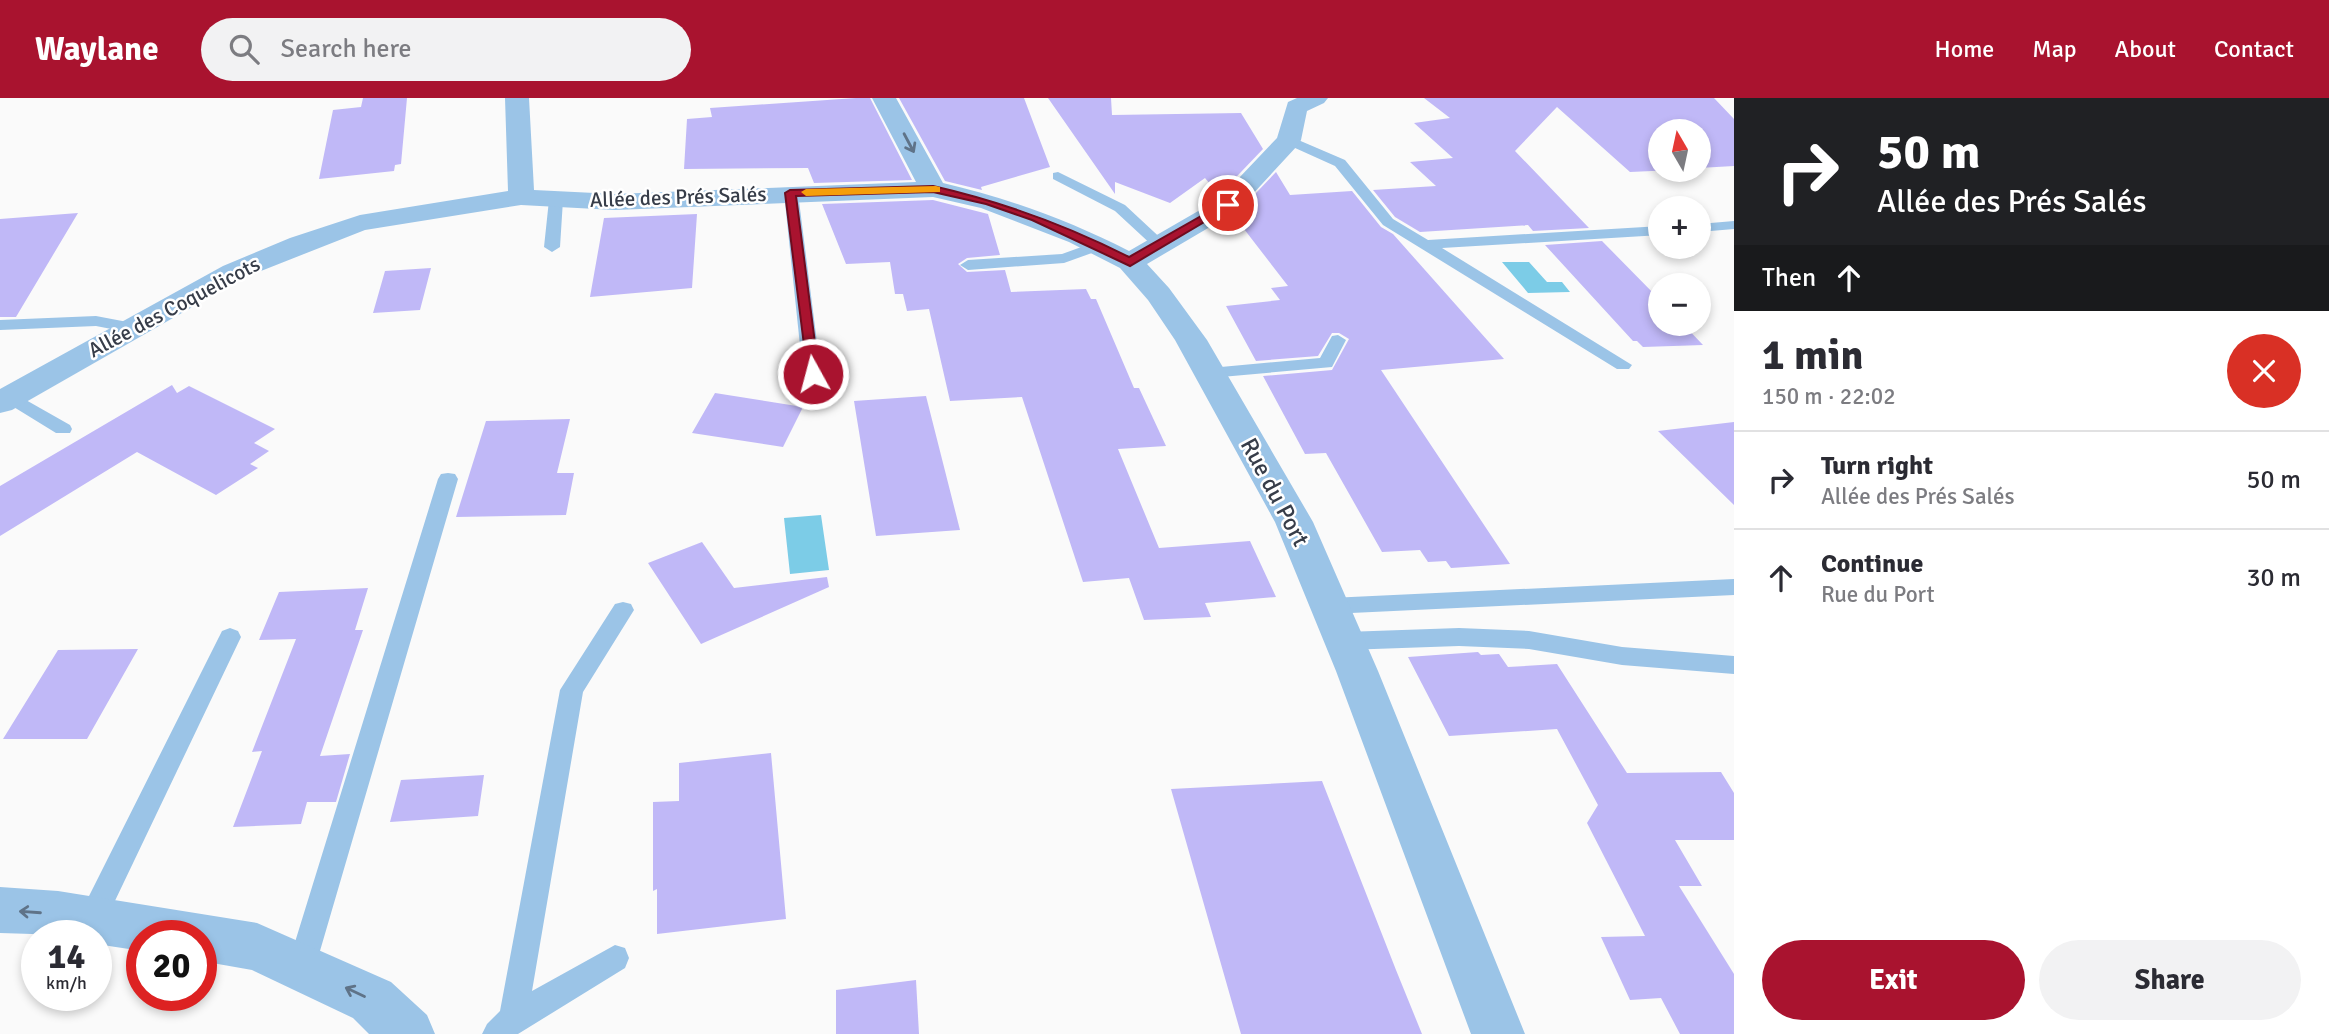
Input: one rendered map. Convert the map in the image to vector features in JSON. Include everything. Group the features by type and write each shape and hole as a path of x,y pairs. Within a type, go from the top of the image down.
{"street":[{"path":"517,98 521,197"},
{"path":"884,98 933,189"},
{"path":"1129,251 1228,205 1289,140 1296,107 1316,98"},
{"name":"Allée des Prés Salés","path":"521,197 615,202 933,189"},
{"name":"Rue du Port","path":"933,189 989,202 1129,251 1159,295 1210,373 1294,522 1337,624 1498,1034"},
{"name":"Allée des Coquelicots","path":"7,395 233,272 300,244 360,223 521,197"},
{"path":"0,910 126,925"},
{"path":"217,940 257,947 372,1000 408,1034"}],"lane":[{"path":"1289,140 1340,163 1388,222 1623,365"},
{"path":"968,265 1129,251 1120,208 1058,176"},
{"path":"790,193 813,374"},
{"path":"552,247 556,200"},
{"path":"1711,227 1734,225"},
{"path":"1423,245 1648,231"},
{"path":"0,325 96,321 132,328"},
{"path":"1210,373 1326,363 1338,341"},
{"path":"7,395 63,429"},
{"path":"301,968 448,479"},
{"path":"1337,624 1734,587"},
{"path":"505,1026 572,690 623,610"},
{"path":"1337,624 1459,637 1529,640 1622,656 1734,665"},
{"path":"92,919 230,637"},
{"path":"505,1026 615,958"}],"water":[{"path":"1502,262 1529,262 1547,282 1562,282 1570,292 1528,293"},
{"path":"821,515 829,570 790,574 784,518"}],"building":[{"path":"363,98 407,98 401,164 395,165 394,171 319,179 333,110 361,107"},
{"path":"870,98 912,180 814,183 808,168 684,169 687,119 712,117 710,108"},
{"path":"899,98 1024,98 1050,167 981,187 982,190 945,181"},
{"path":"1048,98 1111,98 1112,115 1241,113 1263,149 1219,195 1205,178 1170,203 1115,182 1115,194"},
{"path":"1424,98 1714,98 1734,119 1734,166 1712,167 1712,119 1648,119 1648,171 1630,172 1557,107 1515,151 1589,228 1533,231 1528,225 1420,232 1395,217 1373,190 1436,186 1410,162 1453,158 1414,123 1450,118"},
{"path":"1276,172 1290,195 1352,191 1381,227 1393,234 1504,359 1381,370 1510,564 1451,568 1446,561 1428,562 1420,550 1382,552 1326,453 1305,454 1263,376 1332,370 1349,339 1339,333 1332,333 1318,356 1256,361 1226,306 1280,300 1271,288 1288,286 1234,216"},
{"path":"933,200 988,214 1000,255 967,258 958,264 967,272 1005,270 1011,292 1086,289 1091,299 1096,299 1134,388 1139,388 1166,446 1118,449 1159,548 1250,541 1276,597 1205,603 1211,617 1144,620 1129,578 1083,582 1022,397 950,401 929,309 907,311 903,294 895,294 890,262 846,264 822,204"},
{"path":"78,213 16,317 0,317 0,219"},
{"path":"697,214 692,288 590,297 604,218"},
{"path":"1602,241 1648,288 1648,336 1694,336 1703,345 1643,347 1633,341 1545,245"},
{"path":"431,268 420,310 373,313 385,271"},
{"path":"172,385 177,393 189,386 275,429 254,443 269,451 250,464 258,468 216,495 137,452 0,536 0,486"},
{"path":"715,393 803,407 783,447 692,433"},
{"path":"926,396 960,530 876,536 854,401"},
{"path":"570,419 557,473 574,473 566,515 456,517 486,421"},
{"path":"1734,422 1734,505 1658,431"},
{"path":"702,542 734,588 827,577 829,587 701,644 648,563"},
{"path":"368,588 355,630 363,630 320,756 350,754 336,802 307,802 301,824 233,827 262,751 252,752 296,639 259,640 279,592"},
{"path":"138,649 87,739 3,739 58,650"},
{"path":"1478,652 1481,655 1499,654 1508,667 1557,664 1627,773 1721,772 1734,793 1734,840 1675,840 1702,886 1679,886 1734,974 1734,1034 1680,1034 1661,998 1630,1000 1601,937 1645,936 1587,823 1598,805 1557,729 1449,736 1408,657"},
{"path":"771,753 786,919 657,934 657,889 653,891 653,802 679,801 679,763"},
{"path":"484,775 478,816 390,822 401,780"},
{"path":"1322,781 1422,1034 1241,1034 1171,789"},
{"path":"916,980 919,1034 836,1034 836,990"}],"slow traffic":[{"path":"806,192 936,189"}],"route":[{"path":"813,374 790,193 933,189 989,202 1036,218 1080,236 1130,262 1228,205"}]}
